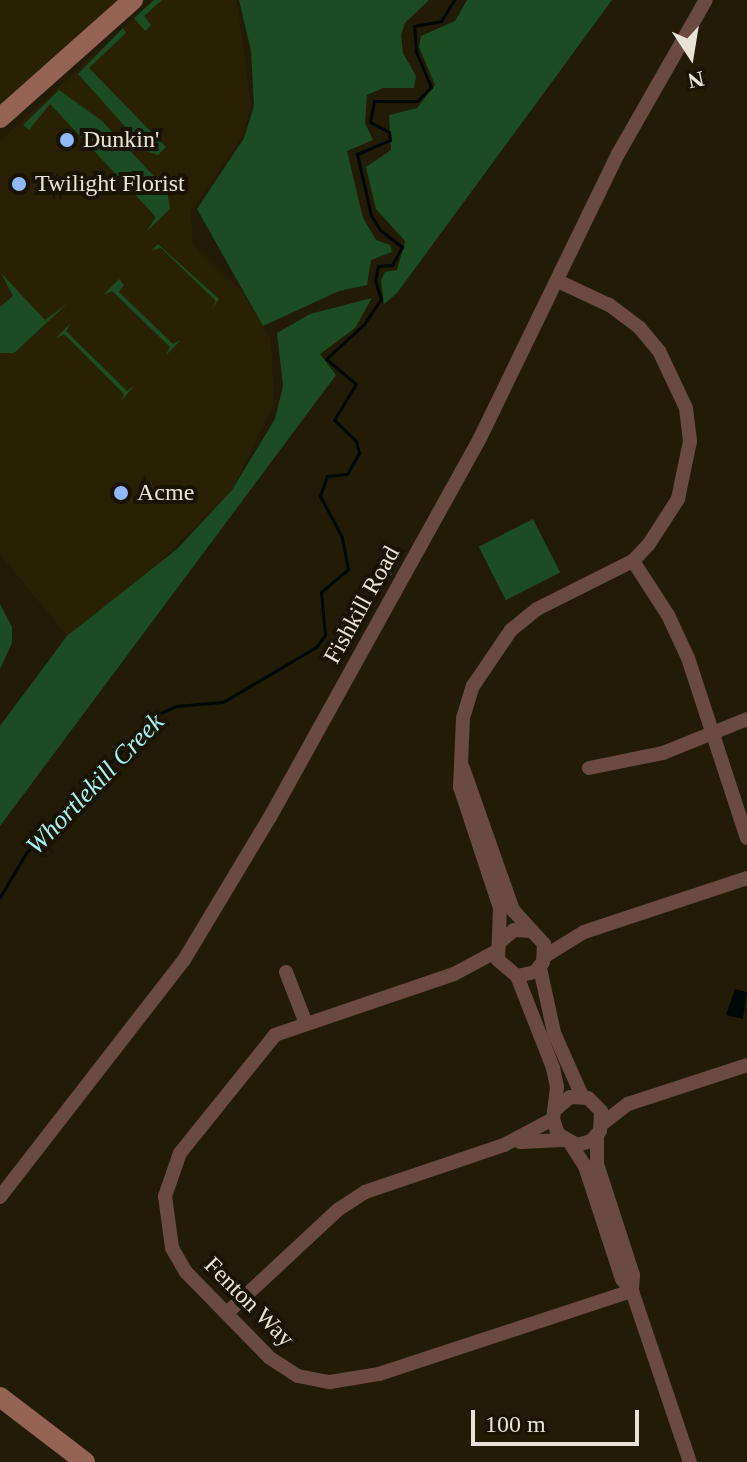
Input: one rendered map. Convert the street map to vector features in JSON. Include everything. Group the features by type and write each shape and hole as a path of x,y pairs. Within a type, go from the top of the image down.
{"main road":[{"path":"0,118 133,0"},
{"path":"0,1397 85,1462"}],"street":[{"name":"Fishkill Road","path":"0,1197 184,960 473,452 560,282 618,154 706,0"},
{"path":"560,282 609,305 640,328 675,378 686,408 690,441 678,499 663,528 633,561 537,609 496,648 473,686 463,718 460,787 500,908 499,946 553,1068 554,1114 566,1142 585,1166 622,1279 632,1291 690,1462"},
{"path":"633,561 668,615 713,731 747,838"},
{"path":"589,768 663,753 747,719"},
{"path":"463,767 513,910 534,932 542,962 551,1024 570,1077 588,1098 599,1130 597,1164 633,1275 632,1291"},
{"path":"542,962 584,932 747,878"},
{"name":"Fenton Way","path":"534,932 514,930 499,946 454,974 305,1021 275,1035 180,1153 170,1174 165,1208 172,1248 186,1272 270,1358 298,1376 330,1382 379,1374 632,1291"},
{"path":"534,932 584,932"},
{"name":"Fenton Way","path":"454,974 511,973 542,962"},
{"path":"286,972 305,1021"},
{"path":"504,1145 584,1144 628,1104 747,1065"},
{"path":"228,1312 339,1209 365,1192 504,1145 554,1114 570,1097 628,1104"}],"shaded area":[{"path":"0,0 118,0 0,107"},
{"path":"154,0 237,0 251,106 242,137 191,211 193,244 243,293 271,339 274,404 232,490 152,569 67,636 0,554 0,141"},
{"path":"735,989 747,992 743,1019 726,1015"}],"green space":[{"path":"154,0 162,0 144,16 151,25 145,31 134,18"},
{"path":"239,0 429,0 405,23 401,35 403,53 416,76 414,88 383,88 367,95 365,123 373,140 347,151 363,218 376,240 390,245 392,252 371,260 367,285 339,291 263,326 197,209 244,138 254,106 251,51"},
{"path":"467,0 612,0 397,293 384,304 381,280 385,272 397,270 405,241 376,209 366,167 391,150 389,115 417,108 435,85 419,47 421,36 455,21"},
{"path":"123,28 126,33 89,68 166,147 158,155 148,152 78,74"},
{"path":"59,90 102,121 167,190 170,209 146,232 156,217 50,104 29,130 23,125"},
{"path":"158,244 219,299 212,309 216,301 161,248 152,250"},
{"path":"1,273 45,320 68,303 14,353 0,353 0,307 13,296"},
{"path":"119,279 124,285 119,292 173,344 181,340 166,355 170,347 112,291 103,295"},
{"path":"372,298 355,328 320,354 336,375 0,826 0,726 67,636 177,549 232,490 275,419 283,386 277,333 310,314"},
{"path":"71,323 66,331 127,391 135,385 121,401 124,394 64,334 55,339"},
{"path":"533,519 560,572 506,600 479,547"},
{"path":"0,604 12,627 12,643 0,669"}],"waterway":[{"name":"Whortlekill Creek","path":"0,897 26,853 154,716 176,706 223,702 316,647 325,635 321,592 348,569 342,537 320,496 327,476 347,474 359,453 356,441 334,420 356,384 326,359 364,324 381,299 375,281 378,266 392,265 402,247 380,230 371,215 357,154 390,140 389,132 370,122 374,101 417,101 431,87 416,52 414,26 441,21 454,0"}],"place":[{"name":"Dunkin'","path":"67,140"},
{"name":"Twilight Florist","path":"19,184"},
{"name":"Acme","path":"121,493"}]}
